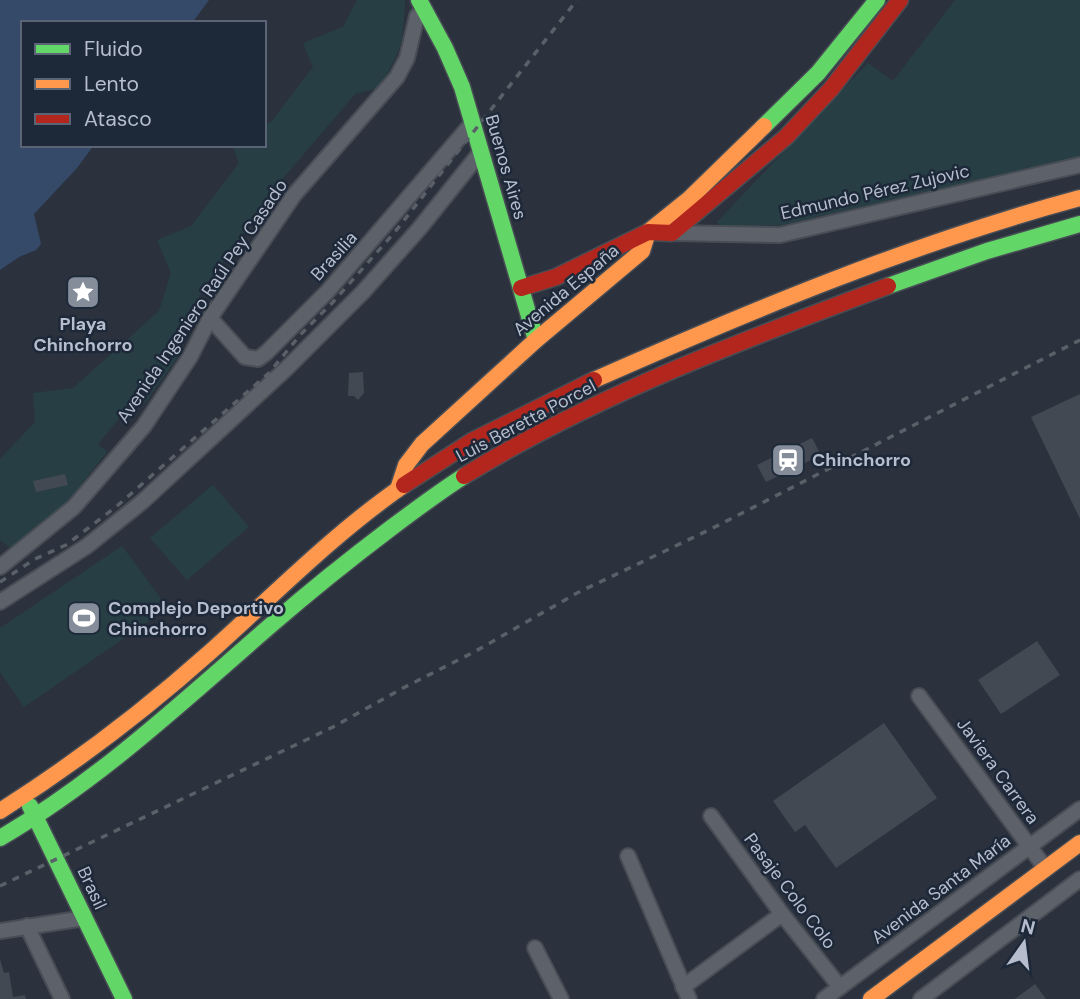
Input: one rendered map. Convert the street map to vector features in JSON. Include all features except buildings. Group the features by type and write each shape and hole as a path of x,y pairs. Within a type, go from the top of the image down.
{"main road":[{"name":"Avenida España","path":"398,489 402,473 411,456 422,444 536,340 642,251 648,232 689,199 818,73 877,0"},
{"path":"672,233 786,137 831,89 900,0"},
{"name":"Buenos Aires","path":"422,5 445,48 473,122 536,340"},
{"name":"Luis Beretta Porcel","path":"0,811 146,706 322,551 398,489 507,420 608,373 870,264 1003,219 1080,198"},
{"path":"694,234 690,227 696,212"},
{"name":"Luis Beretta Porcel","path":"0,838 37,816 146,737 271,625 373,542 452,482 498,454 603,402 837,303 948,262 1080,224"},
{"name":"Edmundo Pérez Zujovic","path":"521,288 556,277 648,232 672,233"},
{"name":"Brasil","path":"23,796 37,816 124,999"},
{"path":"871,999 1080,844"}],"street":[{"name":"Avenida Ingeniero Raúl Pey Casado","path":"0,567 74,507 144,426 190,356 210,318 294,195 397,77 407,58 422,5"},
{"name":"Brasilia","path":"210,318 245,357 258,359 328,291 473,122"},
{"path":"0,602 87,546 142,502 287,368 363,292 480,153"},
{"name":"Edmundo Pérez Zujovic","path":"672,233 779,235 1080,165"},
{"name":"Javiera Carrera","path":"919,696 1046,869"},
{"name":"Avenida Santa María","path":"824,999 1080,809"},
{"name":"Pasaje Colo Colo","path":"711,816 782,914 840,987"},
{"path":"628,856 686,993 782,914"},
{"path":"921,999 1080,879"},
{"path":"0,930 85,918"},
{"path":"27,926 62,999"},
{"path":"536,948 561,999"}],"green space":[{"path":"357,0 405,0 400,47 378,88 355,94 273,190 220,267 223,278 217,284 208,281 175,340 183,350 146,402 134,400 98,444 107,452 58,513 13,550 0,540 0,459 35,422 33,393 73,388 159,311 171,273 157,240 191,226 239,163 233,147 266,147 266,124 271,122 313,67 303,43 343,27"},
{"path":"955,0 1080,0 1080,157 781,225 722,227 717,222 868,63 893,81"},
{"path":"213,485 249,527 187,580 150,538"},
{"name":"Complejo Deportivo Chinchorro","path":"122,546 168,608 24,707 0,672 0,628"}],"water":[{"path":"0,0 209,0 193,21 21,21 21,147 93,147 77,168 34,214 41,244 36,250 19,257 0,270"}],"railway":[{"path":"0,582 35,559 66,545 117,506 269,373 301,334 394,233 577,0"},
{"path":"0,886 333,727 474,652 577,593 711,529 1080,340"}],"traffic: fast":[{"path":"419,0 462,87 536,340"},
{"path":"764,126 818,73 877,0"},
{"path":"888,286 987,251 1080,224"},
{"path":"0,838 73,791 107,765 330,575 464,476"},
{"path":"30,806 124,999"}],"traffic: slow":[{"path":"398,489 406,465 422,444 536,340 642,251 648,232 689,199 764,126"},
{"path":"594,380 713,328 894,257 1080,198"},
{"path":"0,811 82,756 159,696 328,545 404,485"},
{"path":"871,999 1080,843"}],"traffic: jam":[{"path":"521,288 556,277 648,232 672,233 786,137 831,89 900,0"},
{"path":"464,476 513,447 617,395 725,348 888,286"},
{"path":"404,485 472,441 594,380"}],"place":[{"name":"Playa Chinchorro","path":"83,292"},
{"name":"Chinchorro","path":"788,460"},
{"name":"Complejo Deportivo Chinchorro","path":"84,618"}]}
